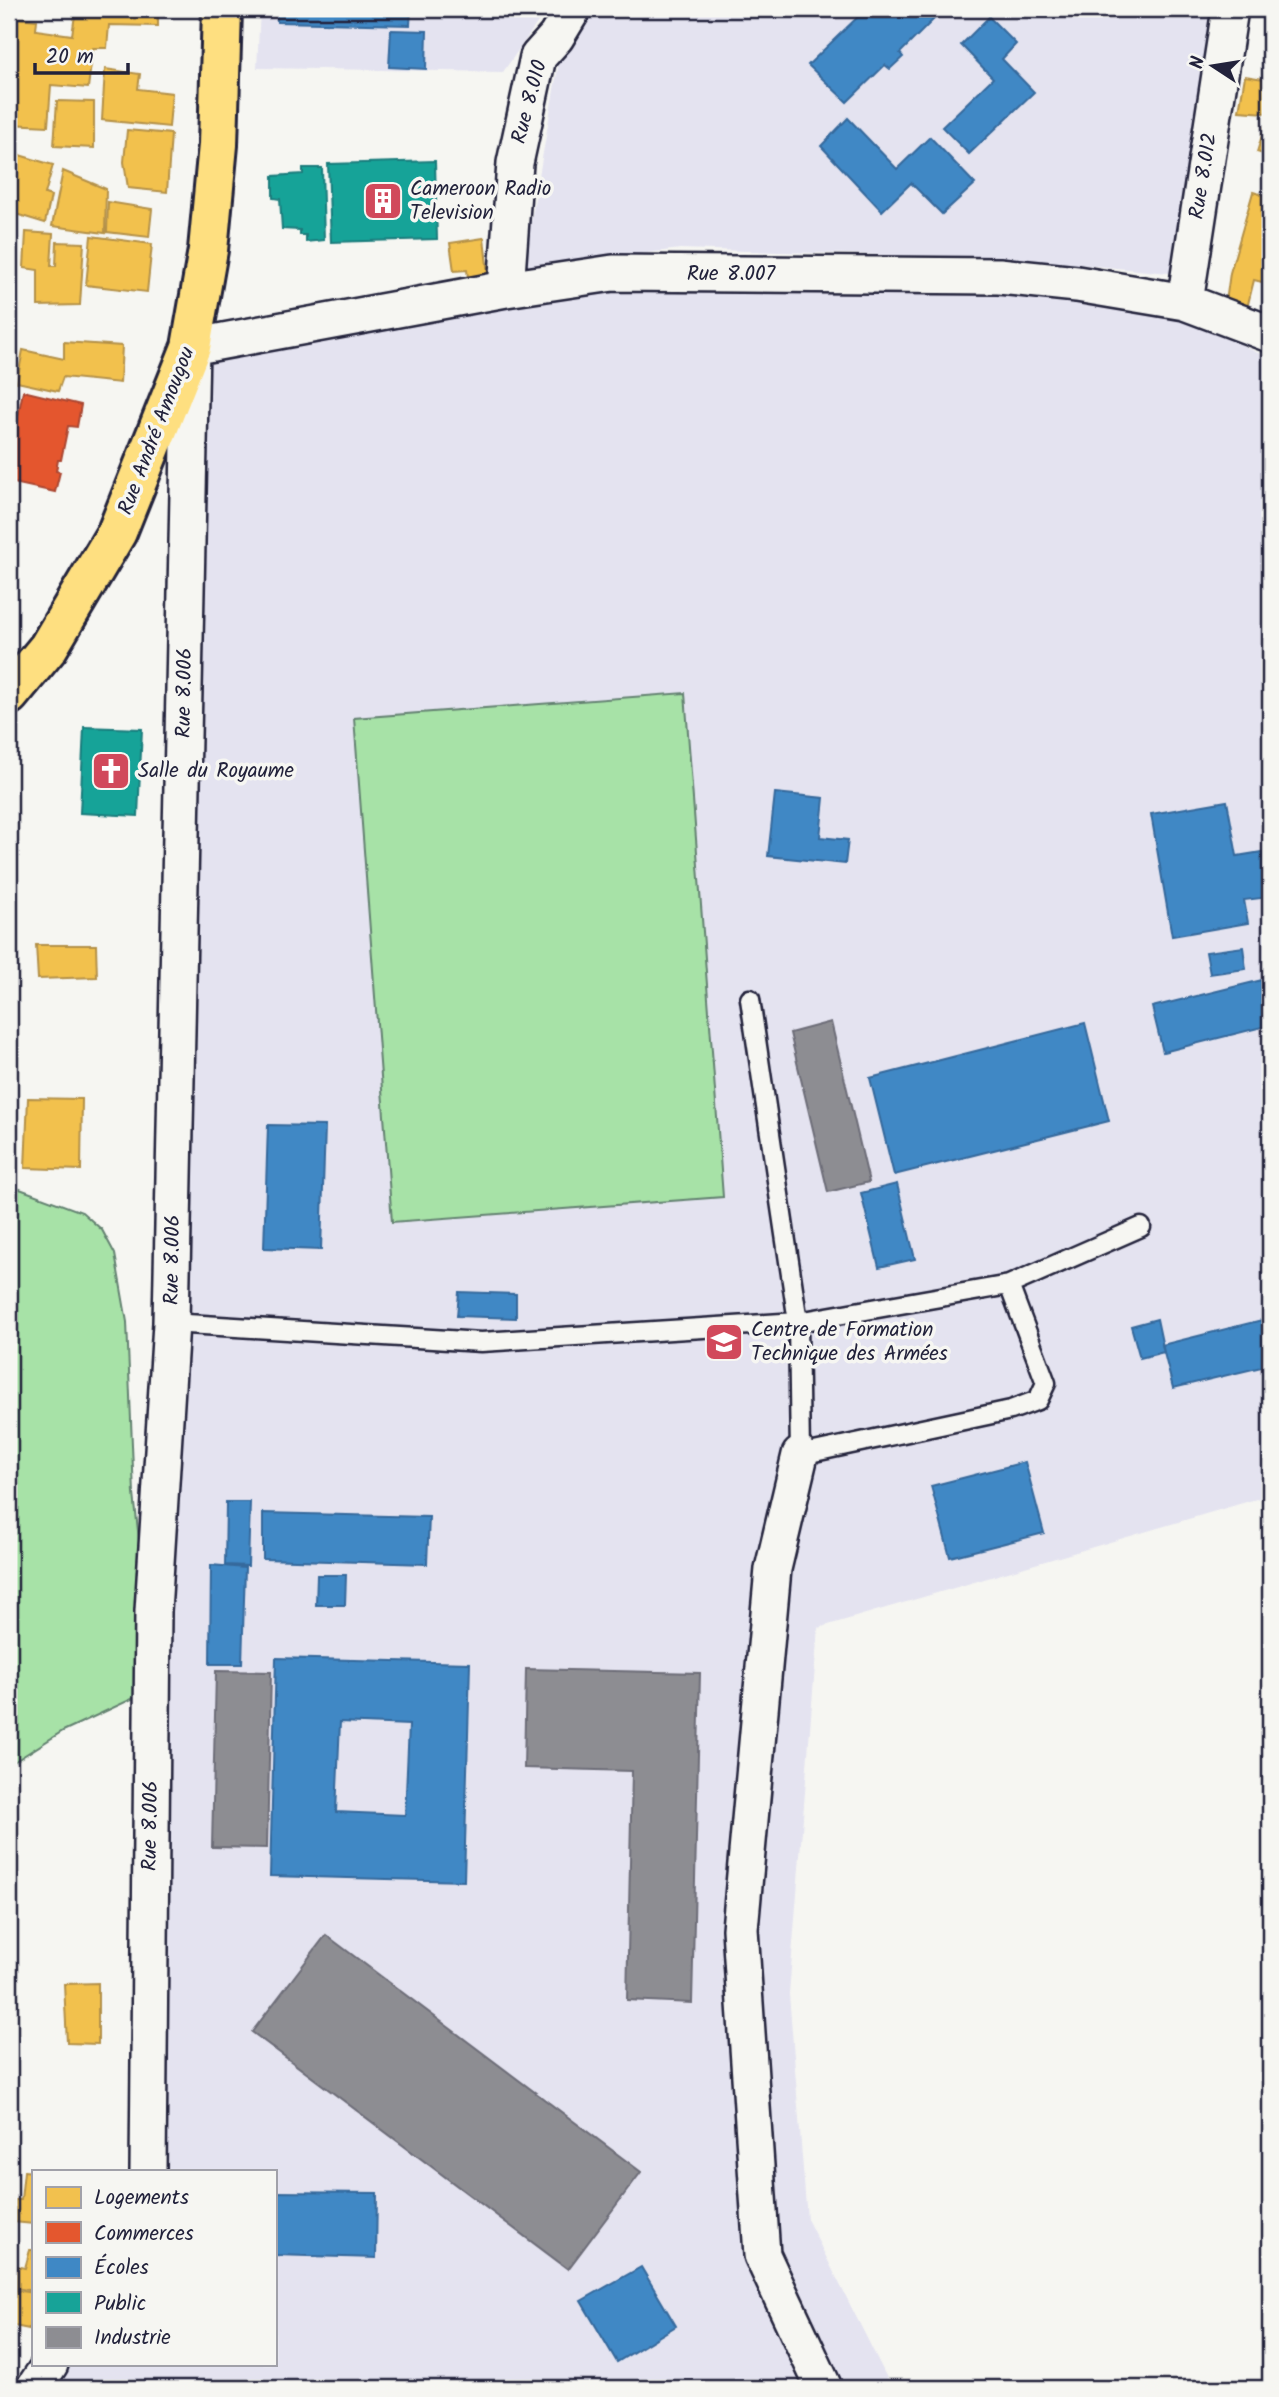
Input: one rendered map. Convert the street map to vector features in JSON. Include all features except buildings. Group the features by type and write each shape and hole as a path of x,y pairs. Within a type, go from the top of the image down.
{"main road":[{"name":"Rue André Amougou","path":"9,695 48,648 117,532 191,347 208,250 218,145 222,9"}],"street":[{"name":"Rue 8.010","path":"506,289 514,163 538,57 556,37 573,9"},
{"name":"Rue 8.012","path":"1185,302 1230,9"},
{"name":"Rue 8.007","path":"191,347 506,289 613,273 999,276 1077,284 1185,302 1270,334"},
{"name":"Rue 8.006","path":"148,2170 153,1611 171,1323 191,347"},
{"path":"800,1455 773,1569 740,1928 762,2255 824,2388"},
{"path":"34,2388 49,2366"}],"lane":[{"path":"750,999 798,1322 800,1455 1011,1410 1038,1399 1046,1383 1009,1285"},
{"path":"171,1323 481,1342 798,1322 1009,1285 1142,1227"}],"shaded area":[{"path":"260,9 547,9 503,72 257,68"},
{"path":"568,9 1210,9 1179,274 1023,259 680,249 523,268"},
{"name":"Centre de Formation Technique des Armées","path":"612,285 1015,285 1184,316 1270,359 1270,1495 818,1628 789,1994 807,2219 892,2388 47,2388 62,2366 276,2366 276,2170 153,2170 192,368 504,301"}],"green space":[{"path":"685,693 723,1197 392,1222 354,718"},
{"path":"9,1185 82,1212 102,1230 115,1254 127,1322 134,1494 144,1587 140,1690 132,1699 63,1731 9,1765"}],"place":[{"name":"Cameroon Radio Television","path":"383,201"},
{"name":"Salle du Royaume","path":"111,771"},
{"name":"Centre de Formation Technique des Armées","path":"724,1342"}]}
